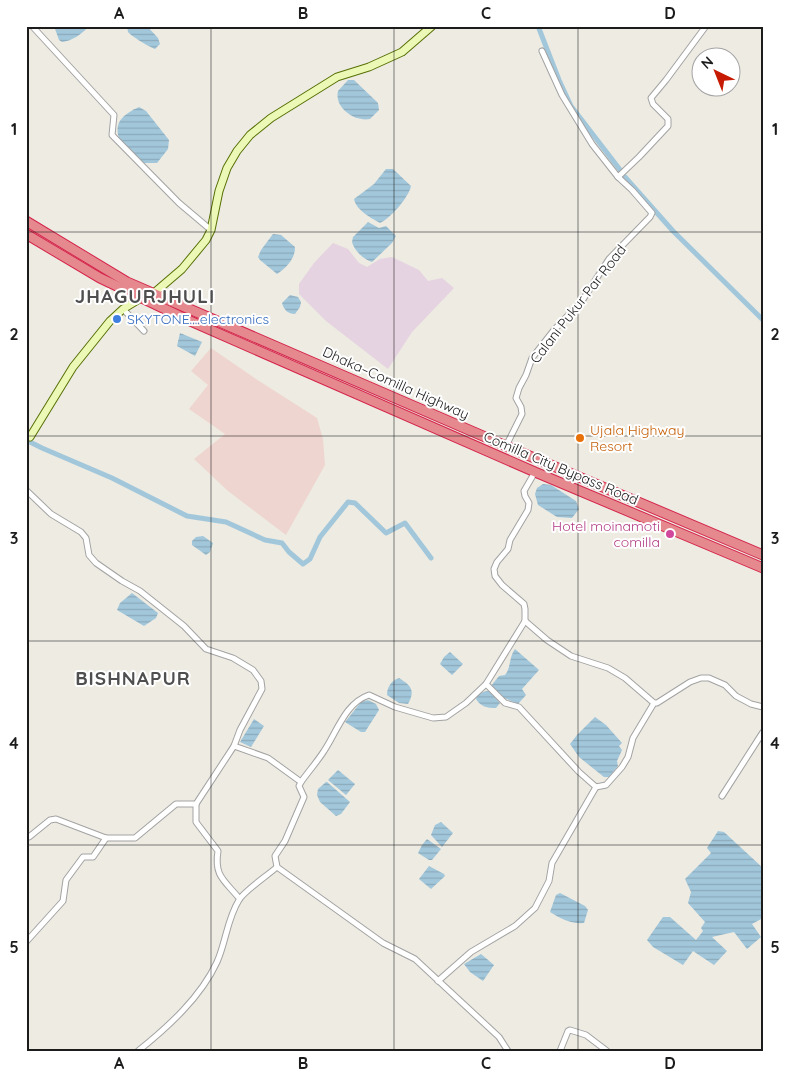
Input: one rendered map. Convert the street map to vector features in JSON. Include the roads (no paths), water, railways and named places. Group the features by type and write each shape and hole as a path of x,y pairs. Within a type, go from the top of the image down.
{"highway":[{"name":"Dhaka–Comilla Highway","path":"26,221 127,282 763,555"},
{"name":"Comilla City Bypass Road","path":"26,234 85,270 141,298 535,472 763,568"}],"main road":[{"path":"30,437 78,360 110,321 123,309 141,298 154,293 182,269 206,240 211,230 219,191 227,168 237,151 250,135 271,118 337,77 369,67 402,52 432,26"}],"street":[{"path":"32,26 114,115 112,135 179,203 211,230"},
{"path":"542,51 562,95 592,144 618,177 639,158 668,126 668,119 653,104 651,98 706,26"},
{"name":"Calani Pukur Par Road","path":"506,446 522,414 516,398 532,358 554,330 582,301 609,259 652,213 618,177"},
{"path":"123,309 144,331"},
{"path":"508,1051 499,1036 415,959 383,942 277,867 275,856 285,841 304,797 299,786 300,782 325,750 341,720 362,697 369,694 395,707 433,718 446,717 486,684 525,621 524,604 502,585 495,576 494,569 497,562 508,549 510,540 528,510 529,503 524,491 535,472"},
{"path":"26,490 52,514 81,532 86,538 89,555 96,563 140,591 184,626 206,650 233,658 253,670 262,681 262,689 240,730 234,746 196,804 196,822 218,850 217,867 220,876 240,898"},
{"path":"525,621 570,656 608,668 625,678 654,703 657,704 690,682 701,678 709,678 726,685 736,696 751,704 763,707"},
{"path":"486,684 505,703 519,707 579,772 596,787"},
{"path":"438,981 471,952 515,926 535,908 549,881 552,863 596,787 606,785 622,767 628,757 633,738 654,703"},
{"path":"722,796 763,732"},
{"path":"234,746 268,758 300,782"},
{"path":"26,838 50,820 56,819 106,838 135,838 176,804 196,804"},
{"path":"26,942 63,901 66,880 83,857 92,857 106,838"},
{"path":"138,1051 182,1011 205,983 218,961 232,915 240,898 277,867"},
{"path":"560,1051 567,1032 570,1030 586,1034 607,1051"}],"water":[{"path":"54,26 89,26 77,37 62,42 59,40"},
{"path":"127,26 147,26 158,38 160,44 155,49 136,39 128,32"},
{"path":"348,80 354,80 378,103 379,110 370,119 352,116 339,103 338,91"},
{"path":"139,107 146,111 169,140 168,149 157,163 144,163 119,138 119,122 125,115"},
{"path":"386,169 393,169 411,186 407,196 398,207 380,223 361,210 354,199 374,184"},
{"path":"368,222 379,228 386,226 396,236 392,243 372,262 360,254 352,242 353,237"},
{"path":"273,234 281,235 295,247 294,255 290,262 277,274 258,257"},
{"path":"290,295 298,297 301,302 295,314 287,311 282,303"},
{"path":"180,333 202,342 195,356 177,346"},
{"path":"543,484 551,485 576,501 579,509 572,518 557,517 538,505 535,494 537,488"},
{"path":"203,536 213,543 210,552 206,555 192,545 192,541 196,537"},
{"path":"132,593 158,613 156,618 144,626 117,610 120,603"},
{"path":"515,649 539,670 522,689 526,695 518,704 502,697 491,686 499,676 505,675 507,672"},
{"path":"450,652 463,664 452,675 440,664"},
{"path":"399,678 411,689 412,692 408,704 399,703 387,695 390,685"},
{"path":"489,691 500,703 496,708 484,706 476,699 478,694"},
{"path":"368,700 376,704 379,710 365,732 361,732 345,722 361,702"},
{"path":"595,717 606,725 622,743 619,746 622,750 617,761 618,766 609,777 604,777 579,757 570,744"},
{"path":"254,719 264,726 251,747 240,742"},
{"path":"338,770 355,784 346,795 328,780"},
{"path":"326,782 350,802 341,814 336,816 320,802 317,795 318,789"},
{"path":"441,822 453,833 442,847 431,835 435,825"},
{"path":"718,831 724,832 763,868 763,918 752,924 761,937 747,949 734,932 712,937 727,951 714,965 693,951 683,965 653,947 647,940 663,917 670,917 696,940 703,931 701,928 705,922 688,903 691,892 685,879 711,853 707,848"},
{"path":"427,839 441,849 432,860 418,853"},
{"path":"429,866 445,876 431,889 419,879"},
{"path":"560,893 585,906 588,910 584,923 566,921 550,912 556,895"},
{"path":"481,954 494,965 483,981 470,972 464,964"}],"waterway":[{"path":"538,26 571,106 621,171"},
{"path":"625,177 673,231 763,320"},
{"path":"26,440 112,478 187,516 226,522 265,540 282,543 303,564 310,559 320,537 348,502 355,503 386,533 405,523 431,558"}],"place":[{"name":"SKYTONE....electronics","path":"117,319"},
{"name":"Ujala Highway Resort","path":"580,438"},
{"name":"Hotel moinamoti comilla","path":"670,534"}],"district":[{"name":"JHAGURJHULI","path":"145,296"},
{"name":"BISHNAPUR","path":"133,678"}]}
